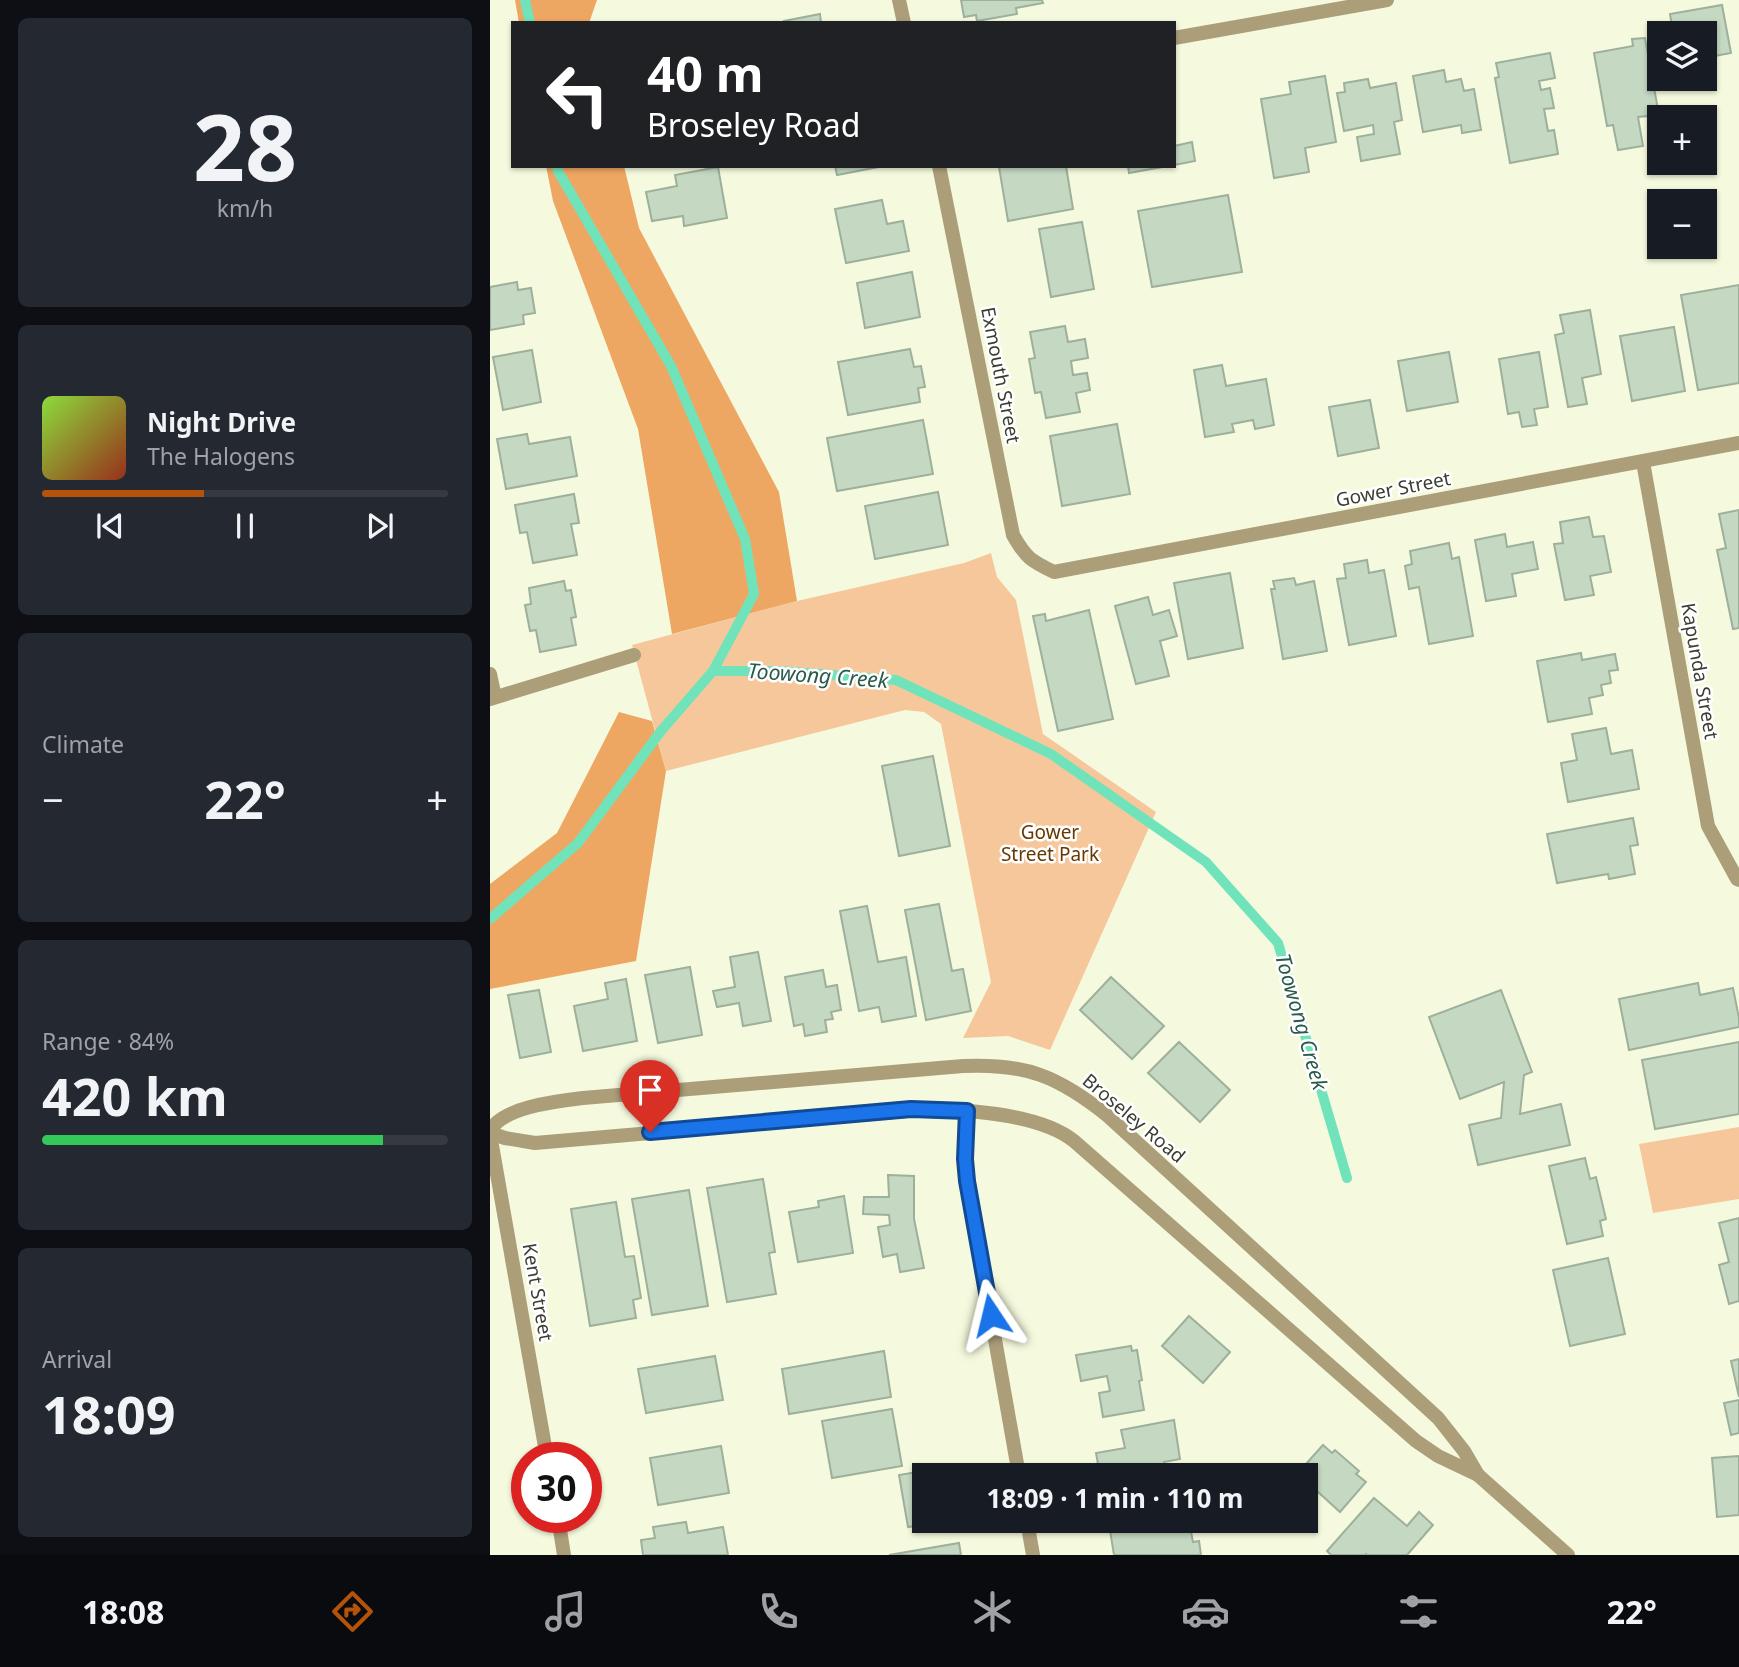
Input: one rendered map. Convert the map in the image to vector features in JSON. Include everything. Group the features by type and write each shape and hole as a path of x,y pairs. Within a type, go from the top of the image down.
{"street":[{"path":"899,0 904,21"},
{"path":"1176,38 1387,0"},
{"name":"Exmouth Street","path":"939,168 1013,535 1025,555 1054,572"},
{"name":"Gower Street","path":"1054,572 1739,443"},
{"name":"Kapunda Street","path":"1643,462 1708,826 1739,880"},
{"path":"490,674 492,698 634,655"},
{"name":"Broseley Road","path":"1478,1475 1447,1428 1108,1116 1078,1093 1039,1073 1010,1066 963,1066 583,1098 519,1111 498,1121 490,1133 505,1139 535,1143 911,1109 967,1111 1045,1124 1064,1133 1416,1441 1438,1456 1478,1475 1568,1555"},
{"path":"967,1111 967,1181 1017,1463"},
{"name":"Kent Street","path":"490,1133 544,1442"},
{"path":"561,1533 564,1555"},
{"path":"1029,1533 1033,1555"}],"green space":[{"name":"Gower Street Park","path":"991,553 997,577 1016,600 1043,734 1156,812 1050,1050 1008,1036 963,1038 991,982 941,724 924,712 905,710 666,771 632,645 797,601 964,563"},
{"path":"1739,1127 1739,1199 1653,1213 1639,1144"}],"shaded area":[{"path":"515,0 597,0 590,21 519,21"},
{"path":"546,168 624,168 639,228 779,492 797,601 672,634 638,429 553,201"},
{"path":"619,712 652,721 666,771 636,961 490,989 490,884 557,833"}],"building":[{"path":"961,0 1042,0 1043,3 1016,8 1017,14 977,21 976,15 964,17"},
{"path":"1722,5 1731,53 1717,56 1717,21 1671,21 1670,14"},
{"path":"820,14 821,21 784,21"},
{"path":"1645,38 1647,91 1655,91 1657,105 1647,105 1647,116 1638,117 1643,146 1618,150 1613,125 1607,126 1594,53 1633,46 1632,39"},
{"path":"1550,53 1555,78 1539,81 1541,90 1550,88 1554,108 1544,109 1548,131 1554,130 1558,154 1510,163 1495,78 1499,77 1496,63"},
{"path":"1444,70 1446,82 1461,79 1464,91 1474,89 1481,130 1462,133 1461,125 1423,132 1413,76"},
{"path":"1325,76 1336,142 1305,148 1309,172 1274,178 1261,99 1291,94 1289,82"},
{"path":"1368,79 1370,88 1396,83 1402,120 1394,122 1400,154 1361,161 1357,137 1374,134 1373,125 1344,131 1337,93 1345,92 1344,83"},
{"path":"1192,142 1195,161 1176,165 1176,146"},
{"path":"718,168 727,218 684,226 683,216 652,221 646,192 677,186 675,175"},
{"path":"835,168 874,168 837,175"},
{"path":"999,168 1066,168 1073,209 1008,221"},
{"path":"1128,168 1157,168 1129,173"},
{"path":"1228,195 1242,272 1152,287 1138,211"},
{"path":"882,200 887,224 903,221 909,251 846,263 835,209"},
{"path":"1082,222 1094,289 1051,297 1039,229"},
{"path":"912,272 920,317 865,328 857,283"},
{"path":"517,282 518,290 531,288 535,313 523,315 524,324 490,330 490,287"},
{"path":"1739,285 1739,383 1698,390 1681,295"},
{"path":"1590,310 1601,374 1582,378 1587,404 1568,407 1555,335 1564,333 1560,315"},
{"path":"1065,326 1068,342 1085,339 1088,358 1071,361 1073,375 1087,373 1090,390 1076,393 1080,412 1046,418 1041,392 1035,393 1029,359 1035,358 1030,332"},
{"path":"1674,327 1685,391 1632,401 1620,336"},
{"path":"910,349 914,367 921,366 925,387 918,388 920,402 848,415 838,362"},
{"path":"532,350 541,402 503,410 493,357"},
{"path":"1449,352 1458,402 1407,411 1398,361"},
{"path":"1539,352 1548,407 1534,409 1537,425 1522,427 1519,412 1508,414 1499,359"},
{"path":"1222,365 1226,386 1266,379 1274,425 1255,429 1253,420 1232,424 1234,432 1205,437 1194,370"},
{"path":"1370,400 1379,448 1338,456 1329,407"},
{"path":"923,420 933,474 837,491 827,438"},
{"path":"1117,424 1130,494 1062,506 1050,436"},
{"path":"527,434 529,444 570,437 577,476 506,489 497,439"},
{"path":"938,492 948,545 875,559 865,506"},
{"path":"574,494 579,523 571,524 577,555 533,563 527,532 520,533 515,505"},
{"path":"1739,510 1739,628 1733,629 1717,550 1726,548 1719,514"},
{"path":"1589,517 1593,537 1604,536 1611,572 1590,576 1594,595 1565,600 1554,544 1563,543 1560,522"},
{"path":"1505,534 1507,547 1533,542 1538,569 1512,574 1516,596 1486,601 1475,540"},
{"path":"1449,543 1452,559 1459,557 1473,636 1429,644 1419,587 1409,589 1405,566 1412,564 1410,551"},
{"path":"1367,560 1369,573 1384,570 1396,636 1349,645 1337,579 1346,578 1344,564"},
{"path":"1230,573 1243,648 1188,659 1174,583"},
{"path":"1294,578 1296,585 1314,581 1327,651 1283,659 1271,589 1275,589 1273,581"},
{"path":"564,581 566,591 571,590 576,617 571,618 576,645 540,652 536,630 530,631 525,605 531,604 529,588"},
{"path":"1148,597 1153,615 1169,610 1177,636 1160,641 1169,676 1136,684 1115,606"},
{"path":"1089,610 1113,719 1058,731 1033,616 1045,614 1046,621"},
{"path":"1581,653 1582,660 1615,654 1618,670 1609,671 1611,683 1601,685 1603,695 1589,698 1592,714 1548,722 1537,661"},
{"path":"1606,728 1611,754 1632,750 1639,789 1568,802 1561,763 1577,760 1572,734"},
{"path":"933,756 950,846 899,856 882,766"},
{"path":"1633,818 1638,845 1630,846 1635,874 1609,879 1608,874 1557,883 1547,834"},
{"path":"939,904 952,971 963,969 971,1011 926,1020 905,910"},
{"path":"867,906 878,962 906,957 916,1016 882,1022 879,1007 859,1011 840,911"},
{"path":"758,952 771,1021 743,1026 739,1003 717,1007 713,991 735,987 730,957"},
{"path":"690,967 702,1035 658,1043 645,975"},
{"path":"823,970 826,987 837,985 841,1010 831,1012 833,1019 825,1020 827,1032 805,1036 803,1024 794,1026 785,977"},
{"path":"1111,977 1164,1026 1132,1059 1080,1010"},
{"path":"626,979 637,1041 583,1051 574,1006 608,999 605,983"},
{"path":"1698,983 1700,995 1733,988 1739,1027 1629,1050 1619,999"},
{"path":"539,990 551,1052 520,1058 508,995"},
{"path":"1501,990 1532,1072 1524,1075 1520,1114 1561,1104 1570,1145 1478,1165 1469,1125 1501,1118 1504,1082 1460,1099 1429,1017"},
{"path":"1179,1042 1230,1090 1200,1122 1148,1073"},
{"path":"1739,1042 1739,1114 1655,1129 1642,1060"},
{"path":"1585,1158 1590,1179 1596,1177 1606,1219 1600,1221 1603,1236 1567,1244 1549,1166"},
{"path":"888,1175 914,1176 914,1219 924,1268 900,1272 897,1254 883,1257 878,1227 890,1225 889,1215 863,1214 864,1197 889,1197"},
{"path":"763,1179 775,1252 769,1253 776,1294 727,1302 707,1188"},
{"path":"689,1190 708,1306 652,1315 632,1199"},
{"path":"844,1196 853,1253 798,1262 789,1212 819,1207 818,1201"},
{"path":"616,1202 625,1257 634,1256 641,1298 633,1300 636,1318 590,1326 571,1209"},
{"path":"1739,1218 1739,1301 1729,1304 1719,1265 1729,1262 1719,1223"},
{"path":"1608,1258 1625,1334 1570,1346 1553,1270"},
{"path":"1189,1316 1230,1352 1203,1383 1162,1346"},
{"path":"1131,1346 1132,1351 1137,1350 1144,1410 1103,1417 1099,1393 1110,1391 1107,1376 1081,1381 1076,1355"},
{"path":"884,1351 891,1397 789,1414 782,1369"},
{"path":"715,1356 723,1400 646,1413 638,1369"},
{"path":"1739,1359 1739,1397 1731,1361"},
{"path":"1739,1400 1739,1433 1731,1435 1724,1403"},
{"path":"892,1409 902,1466 832,1478 822,1421"},
{"path":"1174,1420 1180,1459 1164,1463 1098,1463 1096,1453 1125,1448 1121,1430"},
{"path":"1323,1445 1332,1453 1335,1450 1359,1471 1356,1474 1366,1482 1340,1512 1318,1492 1318,1463 1307,1463"},
{"path":"721,1446 729,1493 658,1505 650,1458"},
{"path":"1739,1456 1739,1515 1717,1517 1712,1458"},
{"path":"912,1473 912,1526 908,1527 899,1475"},
{"path":"1374,1498 1407,1526 1419,1512 1433,1525 1407,1555 1331,1555 1327,1551"},
{"path":"686,1522 688,1533 723,1527 728,1555 643,1555 641,1540 655,1538 653,1527"},
{"path":"1110,1533 1191,1533 1193,1542 1199,1541 1201,1555 1114,1555"},
{"path":"959,1543 961,1555 889,1555"}],"waterway":[{"name":"Toowong Creek","path":"525,0 530,21"},
{"name":"Toowong Creek","path":"490,919 578,843 661,731 713,671 754,594 745,539 671,366 557,168"},
{"name":"Toowong Creek","path":"713,671 780,671 896,680 1051,754 1206,862 1278,943 1347,1178"}],"route":[{"path":"650,1132 911,1109 967,1111 967,1181 991,1315"}]}
